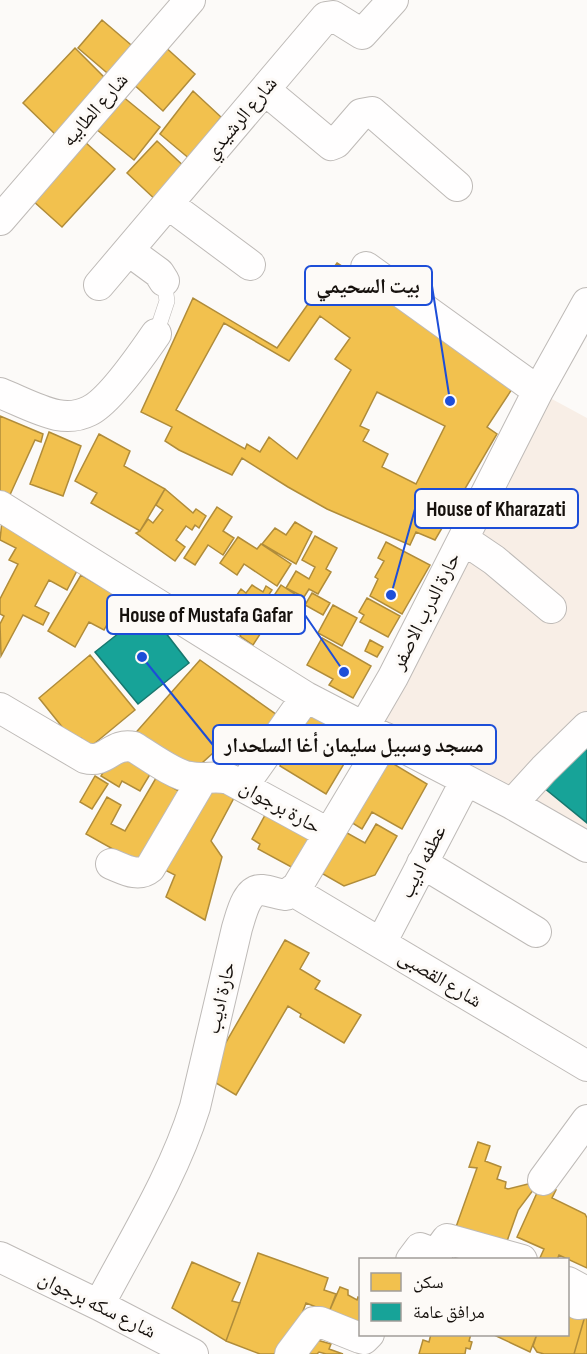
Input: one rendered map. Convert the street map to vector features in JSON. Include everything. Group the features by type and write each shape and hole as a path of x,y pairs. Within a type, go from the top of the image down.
{"street":[{"name":"شارع الطابيه","path":"0,220 190,0"},
{"name":"شارع الرشيدي","path":"99,285 326,17 333,16 362,34 393,0"},
{"path":"265,90 331,145 336,143 361,114 372,112 457,186"},
{"path":"168,204 250,265"},
{"path":"129,251 159,273 164,282"},
{"path":"366,267 538,391"},
{"name":"حارة الدرب الاصفر","path":"375,733 393,676 538,391 587,303"},
{"path":"0,393 56,415 76,416 91,411 105,398 156,334"},
{"path":"0,506 306,697 512,804 587,848"},
{"path":"463,539 508,571 551,608"},
{"path":"243,786 306,697"},
{"name":"حارة برجوان","path":"2,713 85,758 99,759 112,750 126,745 134,747 183,776 229,778 328,833"},
{"path":"512,804 587,727"},
{"path":"293,891 328,833 375,733"},
{"path":"111,864 134,873 150,868 203,778"},
{"name":"عطفه اديب","path":"381,944 465,780"},
{"path":"422,863 536,932"},
{"name":"حارة اديب","path":"99,1305 169,1174 187,1134 237,928 247,901 252,893 259,890 286,895 293,891"},
{"name":"شارع القصبى","path":"293,891 587,1066"},
{"path":"543,1180 587,1120"},
{"path":"412,1258 420,1248 436,1254 447,1239 515,1258"},
{"name":"شارع سكه برجوان","path":"0,1257 99,1305 161,1347 193,1354"},
{"path":"569,1283 579,1288 578,1304 587,1303"},
{"path":"290,1354 314,1322 320,1322 360,1338 364,1339 368,1336"}],"lane":[{"path":"156,334 167,301 164,282"}],"shaded area":[{"path":"539,392 587,418 587,841 374,723"}],"building: سكن":[{"path":"102,20 137,50 113,78 78,48"},
{"path":"163,45 195,74 163,111 131,82"},
{"path":"75,48 109,82 57,136 23,103"},
{"path":"193,91 221,117 191,160 160,134"},
{"path":"122,96 160,127 134,160 96,129"},
{"path":"157,141 189,171 159,203 127,173"},
{"path":"85,142 115,169 62,227 32,200"},
{"path":"337,263 418,316 512,389 487,427 497,434 435,540 416,532 410,545 327,509 242,458 232,475 165,441 172,427 141,412 193,298 277,348","holes":["320,316 350,338 335,359 351,370 297,459 269,437 260,452 247,444 245,449 176,410 224,323 289,361","377,392 445,426 416,484 382,467 388,454 363,441 369,430 360,426"]},
{"path":"0,416 43,434 41,442 35,440 9,497 0,491"},
{"path":"49,432 81,446 63,496 30,484"},
{"path":"99,434 130,451 124,466 165,489 140,531 91,503 97,493 75,481"},
{"path":"165,489 193,513 196,509 206,516 199,528 195,525 192,530 186,526 176,540 185,547 175,561 136,533 148,519 153,523 163,510 156,505"},
{"path":"217,507 232,517 223,531 234,538 223,555 208,545 195,565 184,558"},
{"path":"2,521 82,561 67,590 49,580 35,606 49,613 43,625 23,615 1,656 0,624 4,616 0,614 0,599 18,564 9,560 16,548 0,540"},
{"path":"295,522 312,532 296,564 262,544 275,528 286,535"},
{"path":"315,536 337,548 326,569 331,572 318,594 309,589 304,597 286,588 296,571 309,579 315,567 302,560"},
{"path":"238,537 257,549 261,544 291,564 277,586 244,564 237,575 220,563"},
{"path":"386,542 430,565 402,614 370,596 378,579 375,577 384,561 378,558"},
{"path":"81,575 132,604 124,617 114,612 104,630 89,622 75,647 48,631"},
{"path":"252,585 263,592 266,586 272,590 258,611 270,619 253,645 240,636 246,626 225,612 241,589 246,593"},
{"path":"281,585 296,595 279,621 263,612"},
{"path":"312,593 330,603 323,615 305,605"},
{"path":"367,598 400,616 388,637 360,622 364,615 359,612"},
{"path":"333,605 357,618 342,646 318,633"},
{"path":"322,638 371,666 353,698 329,685 333,679 307,665"},
{"path":"370,640 383,647 377,657 365,651"},
{"path":"90,655 135,710 89,748 81,738 75,743 39,698"},
{"path":"200,660 277,715 234,768 213,753 191,773 131,738"},
{"path":"310,714 357,742 326,794 280,766"},
{"path":"116,751 152,771 140,791 122,781 119,787 101,776"},
{"path":"382,757 427,784 402,829 372,812 362,829 346,819"},
{"path":"95,776 108,784 92,809 80,802"},
{"path":"156,778 184,794 143,866 86,834 107,797 121,805 111,824 125,831"},
{"path":"212,783 235,796 211,841 222,857 205,920 166,897 175,875 157,866"},
{"path":"270,806 316,831 295,869 258,849 260,844 252,839"},
{"path":"376,824 397,836 375,875 344,886 316,870 340,829 365,843"},
{"path":"285,940 309,953 300,969 320,981 315,989 361,1015 344,1043 300,1017 301,1014 288,1006 236,1095 206,1077"},
{"path":"478,1142 490,1146 485,1161 501,1167 497,1179 506,1182 505,1188 540,1181 518,1210 506,1244 456,1227 477,1168 469,1167"},
{"path":"541,1184 556,1190 552,1198 585,1214 587,1218 587,1268 559,1255 558,1258 540,1258 544,1249 517,1237"},
{"path":"258,1253 328,1278 324,1290 336,1294 329,1312 306,1303 287,1354 260,1354 226,1341"},
{"path":"192,1262 240,1283 232,1301 240,1303 226,1341 172,1308"},
{"path":"340,1287 348,1290 348,1295 357,1300 359,1298 359,1329 329,1312"},
{"path":"569,1310 585,1316 574,1354 544,1354 537,1352 533,1346 536,1336 569,1336"},
{"path":"587,1314 587,1354 574,1354 585,1316"},
{"path":"430,1336 470,1336 469,1341 472,1342 470,1349 466,1348 465,1354 419,1354 423,1340 429,1342"},
{"path":"496,1336 536,1336 530,1352"},
{"path":"317,1340 331,1344 329,1349 343,1354 319,1352 317,1354 290,1354"}],"building: مرافق عامة":[{"path":"148,610 189,663 138,704 95,652"},
{"path":"587,739 587,823 538,783"}],"place":[{"name":"بيت السحيمي","path":"450,401"},
{"name":"House of Kharazati","path":"391,595"},
{"name":"مسجد وسبيل سليمان أغا السلحدار","path":"142,657"},
{"name":"House of Mustafa Gafar","path":"344,672"}]}
